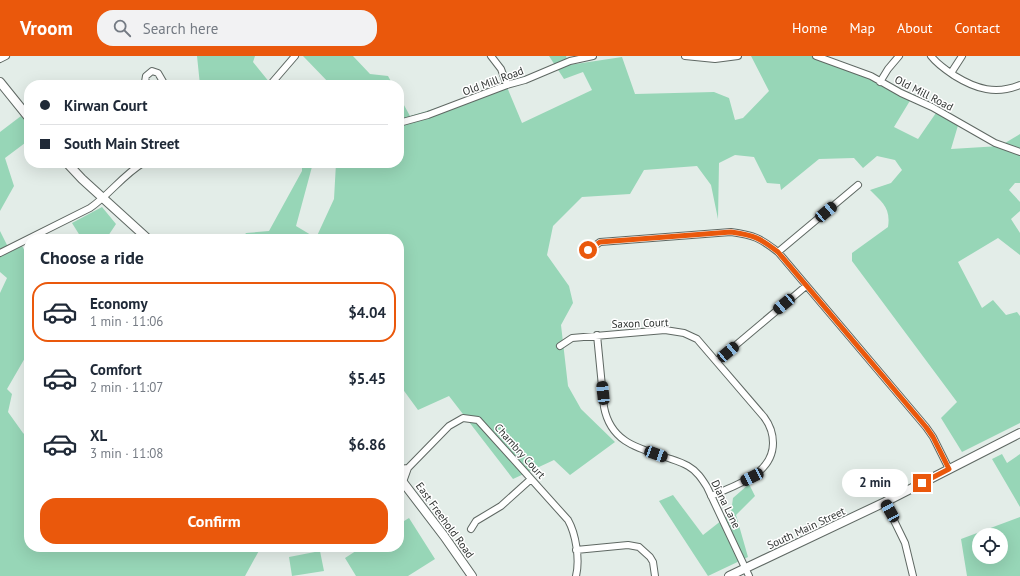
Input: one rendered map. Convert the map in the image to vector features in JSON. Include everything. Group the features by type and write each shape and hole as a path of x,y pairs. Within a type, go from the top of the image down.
{"main road":[{"path":"0,82 24,112"},
{"path":"72,168 143,234"},
{"name":"South Main Street","path":"729,576 747,572 1020,433"},
{"name":"East Freehold Road","path":"404,483 472,576"}],"street":[{"path":"0,59 6,56"},
{"path":"274,80 295,56"},
{"path":"491,56 501,69 507,85"},
{"name":"Old Mill Road","path":"404,122 428,115 507,85 535,77 570,61 593,56"},
{"path":"685,56 709,59 736,56"},
{"name":"Old Mill Road","path":"816,56 857,71 932,107 995,143 1020,152"},
{"path":"880,82 888,69 899,56"},
{"path":"931,56 941,67 972,85 985,89 1002,90 1020,85"},
{"path":"950,73 962,56"},
{"path":"146,80 146,76 152,72 158,73 162,80"},
{"path":"39,234 90,208 136,168"},
{"path":"778,252 858,185"},
{"path":"588,250 600,242 731,232 752,235 768,244 778,252 926,427 933,437 949,469"},
{"path":"0,253 24,241"},
{"path":"717,361 806,286"},
{"name":"Saxon Court","path":"560,346 572,338 665,330 684,333 697,339 767,422 772,433 773,445 771,454 767,463 759,472 752,477 711,496"},
{"name":"Diana Lane","path":"597,335 604,407 611,427 619,437 633,446 688,466 702,480 747,572"},
{"name":"Chambry Court","path":"404,474 408,468 449,426 463,418 478,420 568,520 573,530 576,550 576,576"},
{"path":"404,468 408,468"},
{"path":"471,529 476,521 501,506 531,479"},
{"path":"885,502 906,543 913,576"},
{"path":"576,550 628,545 639,547 650,557 653,562 655,576"}],"green space":[{"path":"197,56 255,56 253,62 268,80 199,80"},
{"path":"303,56 353,56 370,74 388,76 390,80 326,80"},
{"path":"549,56 566,56 569,65 622,57 635,94 714,92 729,98 735,120 743,118 769,91 751,56 815,56 847,66 911,99 894,127 918,139 938,110 959,122 951,149 1000,146 1020,134 1020,183 1015,183 1009,190 1020,202 1020,211 1011,219 1020,233 1020,255 998,238 958,262 982,308 993,300 1006,315 1017,312 1020,316 1020,423 962,452 941,418 957,402 852,261 852,253 888,227 889,220 887,210 882,202 870,190 891,183 902,170 895,160 877,156 863,168 854,158 819,159 781,190 780,184 767,183 754,157 735,155 719,163 718,219 711,185 697,166 644,170 630,194 582,197 553,226 547,255 569,286 573,303 561,325 568,386 581,409 615,442 570,475 554,460 513,479 449,396 418,410 404,391 404,234 318,234 334,199 336,168 404,168 404,105 410,116 507,87 522,123 592,90 583,72 564,79"},
{"path":"21,116 24,120 24,144 5,158 14,186 0,211 0,132"},
{"path":"302,168 312,168 296,226 309,234 245,234 269,231 302,171"},
{"path":"102,207 116,224 109,234 79,234 72,223"},
{"path":"0,231 9,249 21,244 24,250 24,360 7,389 12,394 8,412 24,434 24,552 258,552 245,576 0,576 0,293 7,278 0,272"},
{"path":"1002,454 1007,463 1020,454 1020,507 992,459"},
{"path":"749,484 755,496 736,515 748,557 708,576 659,501 673,495 703,535 731,513 733,498"},
{"path":"1020,517 1020,576 967,576 961,539 972,535 972,564 1008,564 1008,528 990,528"},
{"path":"409,518 435,559 408,576 356,576 345,558 354,552 404,552 404,521"},
{"path":"320,552 324,571 292,576 289,557"}],"route":[{"path":"588,250 600,242 731,232 752,235 768,244 778,252 933,437 949,469 922,483"}]}
